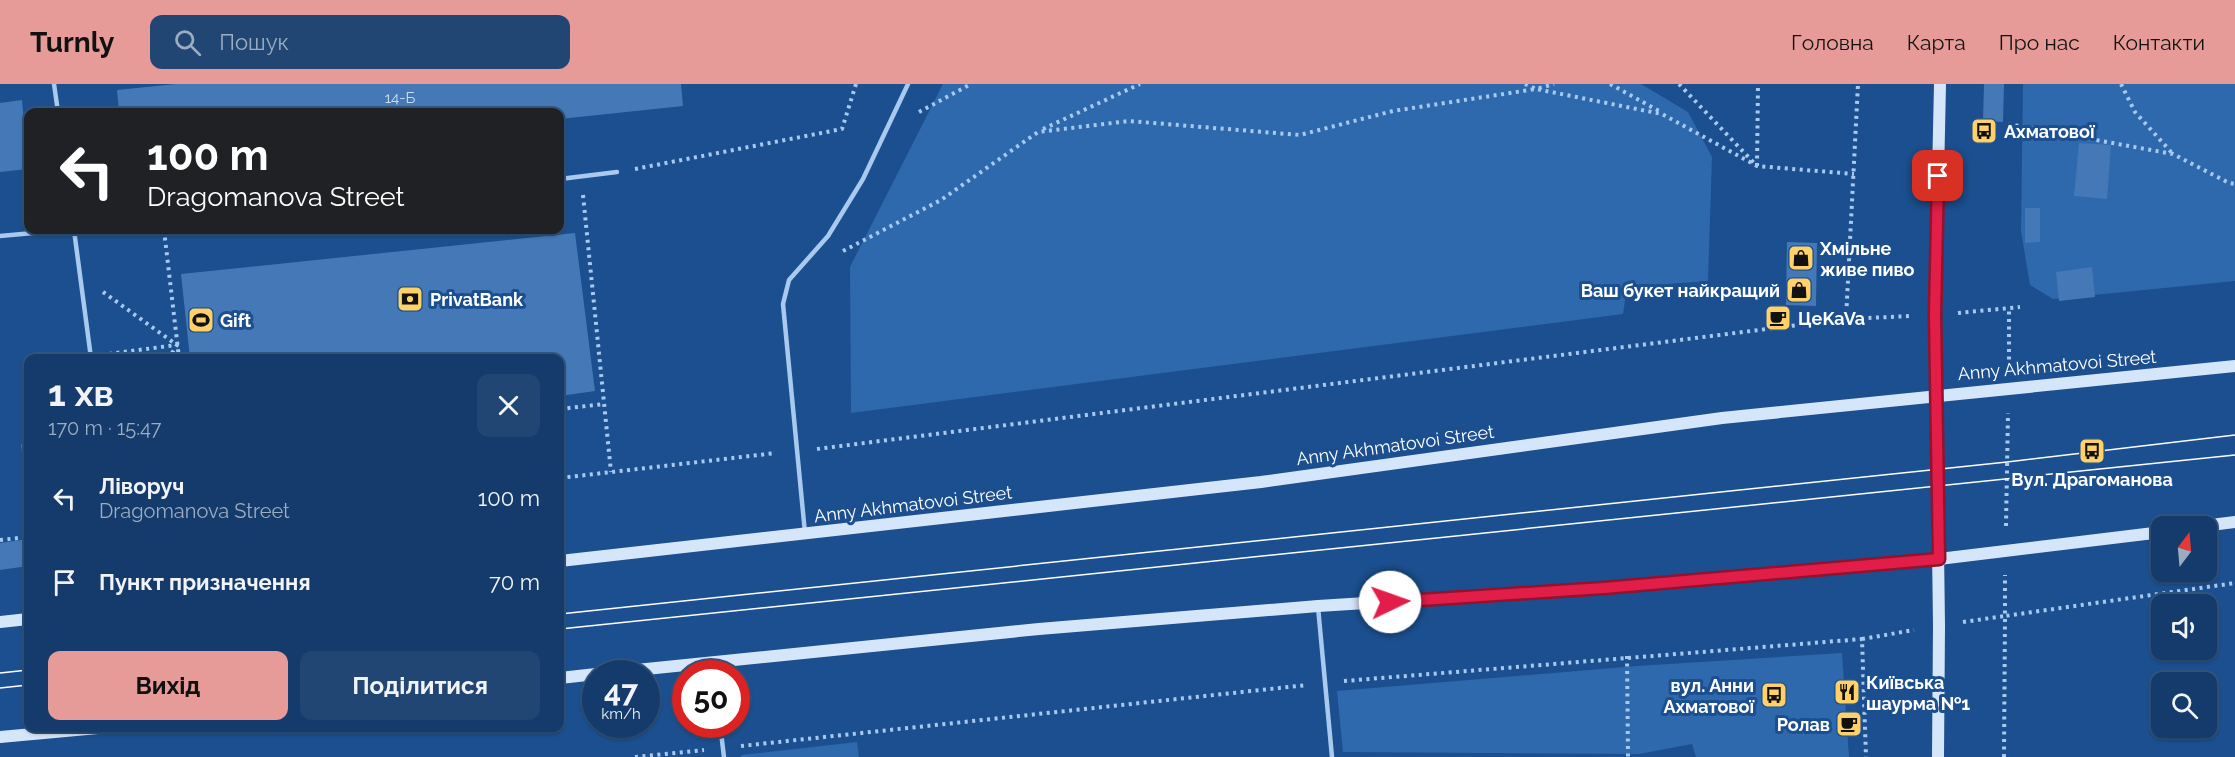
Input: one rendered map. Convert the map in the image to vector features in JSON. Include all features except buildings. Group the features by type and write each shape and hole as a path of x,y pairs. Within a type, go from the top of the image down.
{"main road":[{"path":"1938,757 1937,395 1940,84"},
{"name":"Anny Akhmatovoi Street","path":"564,561 1261,482 1722,418 2235,366"},
{"path":"2217,524 2235,522"},
{"path":"660,669 1318,606 1604,588 1939,559 2151,533"},
{"path":"0,622 24,619"},
{"path":"564,678 582,676"},
{"path":"0,737 54,732"}],"lane":[{"path":"54,84 57,108"},
{"path":"805,535 783,304 789,280 828,236 863,179 908,84"},
{"path":"564,178 616,172"},
{"path":"0,236 24,234"},
{"path":"75,234 90,354"},
{"path":"1318,606 1332,757"},
{"path":"722,738 724,757"}],"path":[{"path":"616,172 842,129 856,84"},
{"path":"888,129 971,84"},
{"path":"840,253 941,200 1038,132 1140,84"},
{"path":"1525,84 1662,114"},
{"path":"1038,132 1129,121 1300,135 1393,111 1554,84"},
{"path":"1610,84 1757,166 1854,174"},
{"path":"1679,84 1757,166"},
{"path":"1757,166 1758,84"},
{"path":"564,478 797,451 1846,319 1858,84"},
{"path":"2121,84 2135,112 2173,154"},
{"path":"2008,124 2173,154 2235,186"},
{"path":"581,176 611,472"},
{"path":"164,234 178,354"},
{"path":"80,275 177,345"},
{"path":"2004,757 2009,309"},
{"path":"117,354 177,345"},
{"path":"171,354 177,345"},
{"path":"564,409 604,404"},
{"path":"0,540 24,537"},
{"path":"2005,616 2235,583"},
{"path":"635,757 1326,682 1627,656 1862,639 1866,757"},
{"path":"1627,656 1628,757"}],"shaded area":[{"path":"943,84 1641,84 1688,112 1712,157 1708,281 1627,287 1623,314 851,413 850,267"},
{"path":"2023,84 2235,84 2235,281 2053,299 2030,285 2021,231"},
{"path":"1842,653 1849,757 1696,757 1692,744 1639,754 1343,752 1337,691 1637,666"},
{"path":"857,742 859,757 741,757 741,755"}],"tram line":[{"path":"564,614 2007,462 2235,435"},
{"path":"564,629 2235,455"},
{"path":"0,673 24,670"},
{"path":"0,688 24,685"}],"place":[{"name":"Ахматової","path":"1984,131"},
{"name":"Хмільне живе пиво","path":"1801,258"},
{"name":"Ваш букет найкращий","path":"1799,290"},
{"name":"PrivatBank","path":"410,299"},
{"name":"ЦеKaVa","path":"1778,318"},
{"name":"Gift","path":"201,320"},
{"name":"Вул. Драгоманова","path":"2092,451"},
{"name":"Київська шаурма №1","path":"1847,692"},
{"name":"вул. Анни Ахматової","path":"1774,695"},
{"name":"Ролав","path":"1849,724"}],"route":[{"path":"1390,602 1604,588 1939,559 1935,315 1938,176"}]}
